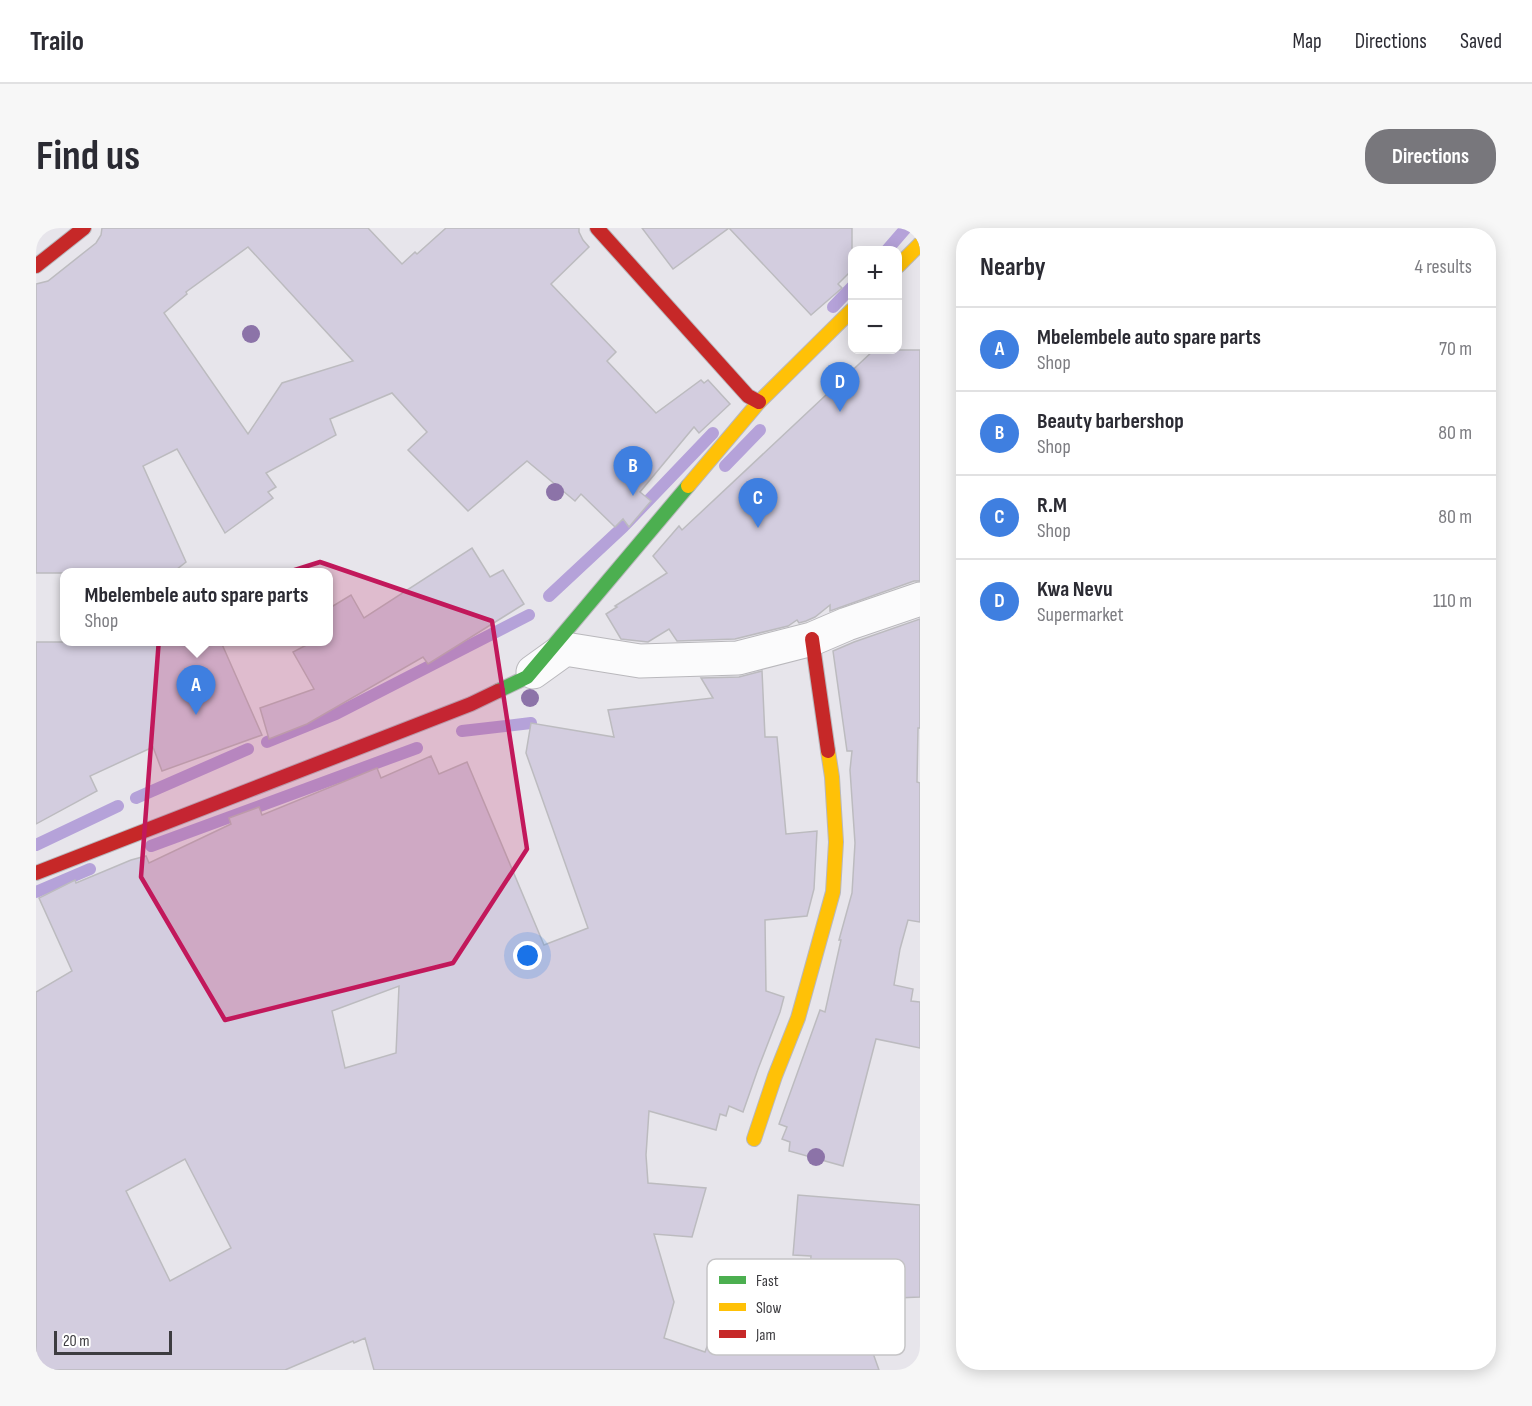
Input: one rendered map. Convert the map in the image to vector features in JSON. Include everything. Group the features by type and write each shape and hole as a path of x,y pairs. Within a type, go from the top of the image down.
{"main road":[{"path":"36,266 84,228"},
{"path":"597,228 748,396 759,402"},
{"path":"902,261 920,244"},
{"path":"36,873 471,704 527,676 759,402 848,314"},
{"path":"754,1139 798,1018 833,892 836,842 832,777 812,639"}],"street":[{"path":"527,676 565,649 640,661 738,658 812,639 847,624 920,599"}],"highlighted area":[{"path":"320,562 492,621 527,849 453,963 225,1020 141,877 161,612"}],"building":[{"path":"102,228 368,228 402,264 446,228 579,228 583,240 589,247 551,284 616,352 607,361 656,413 701,380 704,383 708,380 730,404 699,433 694,427 640,492 651,501 629,527 623,519 615,527 581,494 575,501 527,461 468,511 408,450 427,432 392,393 330,419 336,435 266,473 276,487 268,492 273,498 225,533 177,449 143,466 186,562 178,568 60,568 60,573 36,573 36,284 48,281 96,243","holes":["248,247 353,361 282,383 248,434 164,313 187,294 186,292"]},
{"path":"642,228 729,228 673,269"},
{"path":"729,228 852,228 852,246 848,246 848,274 838,284 842,288 811,315"},
{"path":"902,350 920,350 920,581 914,581 830,611 830,605 806,621 799,623 797,620 788,626 735,639 677,641 669,629 648,642 621,639 606,614 667,573 653,556 679,526 682,530 870,354 902,354"},
{"path":"472,548 490,577 503,570 524,604 428,664 423,657 307,724 269,739 260,708 314,689 293,652 304,646 333,646 333,606 351,595 364,618"},
{"path":"920,619 920,728 918,728 917,782 920,783 920,922 908,920 894,985 913,989 911,1001 920,1002 920,1048 876,1039 843,1166 789,1151 790,1142 782,1139 787,1127 779,1124 820,1010 825,1012 841,940 839,940 852,893 855,843 850,770 852,751 847,751 833,651"},
{"path":"36,642 60,642 60,646 223,646 262,735 162,771 153,747 90,776 97,791 36,824"},
{"path":"762,671 765,737 777,737 786,834 817,831 814,889 807,916 765,920 766,991 784,997 743,1112 729,1106 726,1116 720,1114 716,1130 649,1111 646,1155 648,1183 706,1188 692,1237 654,1234 674,1302 664,1338 705,1352 707,1347 707,1355 874,1355 879,1370 374,1370 365,1338 285,1370 36,1370 36,992 72,971 39,898 75,880 76,883 131,860 146,856 149,863 231,824 229,818 259,807 262,815 377,768 381,778 431,756 439,774 467,762 544,945 588,928 526,753 531,723 614,737 608,710 713,698 701,678 739,677","holes":["399,986 396,1053 345,1068 332,1011","185,1159 231,1248 170,1281 126,1191"]},
{"path":"798,1195 920,1205 920,1297 905,1298 905,1259 811,1259 811,1256 793,1255"}],"waterway":[{"path":"890,246 906,228"},
{"path":"833,307 848,291"},
{"path":"725,466 760,430"},
{"path":"549,596 623,527 713,433"},
{"path":"267,742 336,714 529,615"},
{"path":"462,731 531,723"},
{"path":"151,846 417,748"},
{"path":"136,798 248,749"},
{"path":"36,845 118,806"},
{"path":"36,892 90,869"}],"traffic: fast":[{"path":"498,691 527,677 688,486"}],"traffic: slow":[{"path":"902,262 920,244"},
{"path":"688,486 759,402 848,314"},
{"path":"754,1139 798,1018 833,892 836,842 828,751"}],"traffic: jam":[{"path":"36,266 84,228"},
{"path":"597,228 748,396 759,402"},
{"path":"812,639 828,751"},
{"path":"36,873 471,704 498,691"}],"place":[{"name":"Kwa Nevu","path":"840,412"},
{"name":"Beauty barbershop","path":"633,496"},
{"name":"R.M","path":"758,528"},
{"name":"Mbelembele auto spare parts","path":"196,715"}]}
